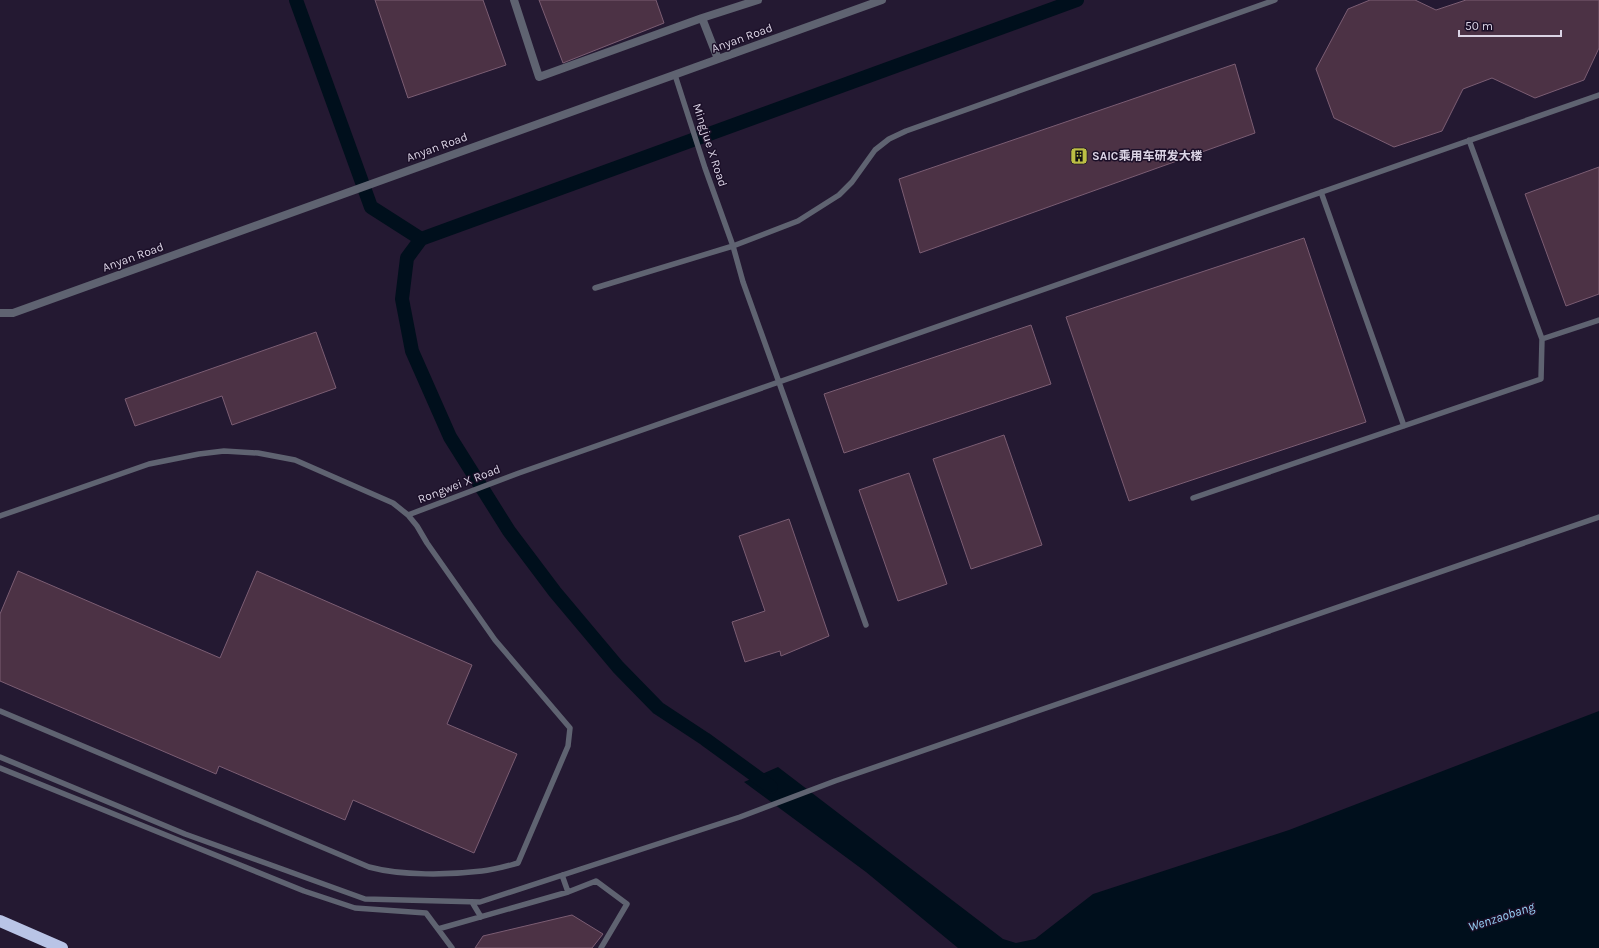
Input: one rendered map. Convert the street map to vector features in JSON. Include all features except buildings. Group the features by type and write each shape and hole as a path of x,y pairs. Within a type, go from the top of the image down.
{"highway":[{"path":"0,921 62,948"}],"street":[{"path":"514,0 539,77 702,18 758,0"},
{"name":"Anyan Road","path":"0,313 13,313 882,0"},
{"path":"702,18 718,59"}],"lane":[{"path":"595,288 733,246 798,221 839,195 852,182 875,150 889,140 906,131 1275,0"},
{"name":"Mingjue X Road","path":"675,75 705,168 733,246 743,282 866,625"},
{"name":"Rongwei X Road","path":"408,515 518,473 1599,95"},
{"path":"1193,498 1541,379 1542,339 1468,140"},
{"path":"1321,192 1404,426"},
{"path":"1542,339 1599,320"},
{"path":"0,516 149,464 199,454 224,451 258,453 295,460 393,503 408,515 495,640 570,728 568,746 518,863 484,871 459,873 403,873 384,871 369,867 0,711"},
{"path":"0,756 185,834 365,899 480,902 740,817 835,781 1599,517"},
{"path":"0,768 334,902 356,908 426,913 452,948"},
{"path":"562,875 568,892"},
{"path":"438,929 568,892 596,881 627,904 601,948"},
{"path":"472,902 481,916"}],"water":[{"name":"Wenzaobang","path":"1599,711 1599,948 958,948 866,872 744,782 778,767 1003,939 1016,943 1035,939 1093,894 1289,830"}],"waterway":[{"path":"296,0 371,207 421,239"},
{"path":"771,787 705,739 658,708 618,667 555,592 509,531 450,437 412,351 402,299 407,258 421,239 1077,0"}],"place":[{"name":"SAIC乘用车研发大楼","path":"1079,156"}]}
